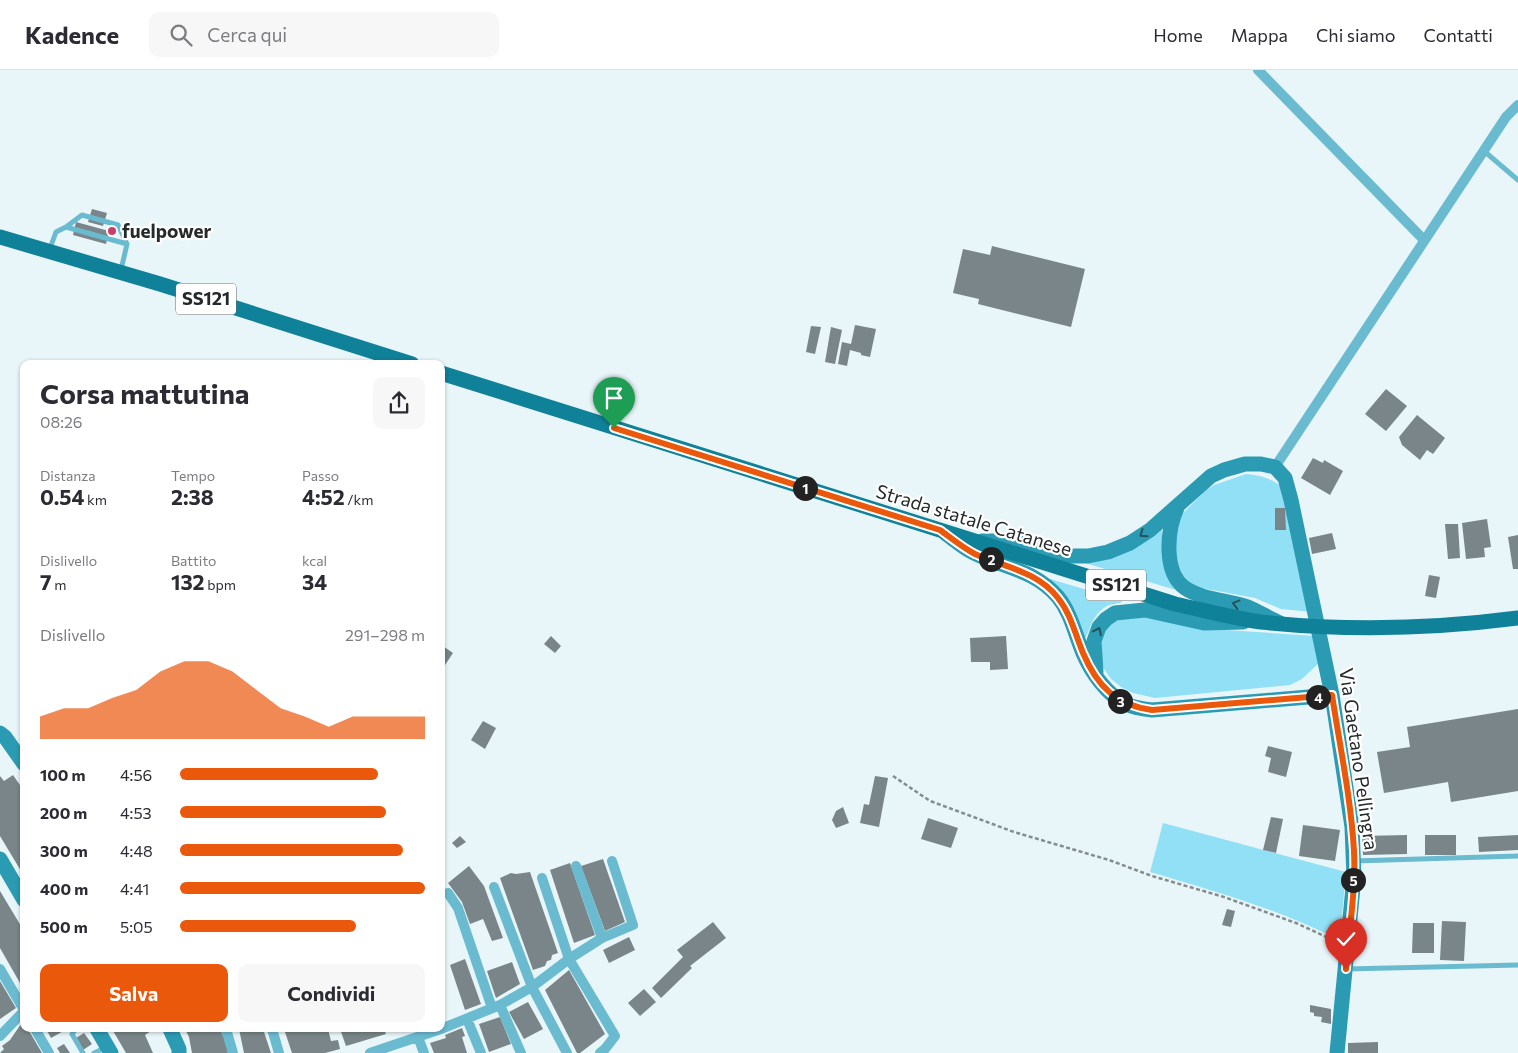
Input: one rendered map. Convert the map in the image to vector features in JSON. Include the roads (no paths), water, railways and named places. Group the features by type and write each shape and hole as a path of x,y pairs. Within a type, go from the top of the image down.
{"main road":[{"name":"SS121","path":"0,237 399,360"},
{"name":"Strada statale Catanese","path":"445,374 1175,604 1259,622 1281,623 1411,628 1464,625 1518,618"}],"street":[{"path":"1258,70 1424,240"},
{"path":"975,541 1014,542 1062,555 1088,556 1108,552 1130,543 1150,530 1211,476 1245,464 1261,464 1275,467 1506,117 1518,105"},
{"name":"Via Gaetano Pellingra","path":"1275,467 1285,478 1315,611 1332,695 1352,826 1354,861 1348,948 1337,1053"},
{"path":"1180,502 1172,520 1168,536 1169,554 1174,572 1183,587 1194,593 1247,607 1281,623"},
{"path":"940,530 974,553 1016,568 1032,576 1058,597 1074,627 1083,654 1097,678 1113,696 1126,704 1136,708 1152,710 1332,695"},
{"path":"1097,678 1094,641 1099,627 1115,613 1145,610 1204,623 1259,622"},
{"path":"0,733 20,758"},
{"path":"0,859 20,893"},
{"path":"445,1027 496,1007 532,987 569,959 602,938 633,925 612,861"},
{"path":"576,866 602,938"},
{"path":"542,878 569,959 615,1036 606,1049 600,1053"},
{"path":"494,887 532,987 567,1053"},
{"path":"448,893 458,908 496,1007 521,1053"},
{"path":"0,968 20,1004"},
{"path":"0,1036 20,1015"},
{"path":"467,1019 481,1053"},
{"path":"37,1032 49,1053"},
{"path":"98,1032 104,1051"},
{"path":"171,1032 179,1053"},
{"path":"227,1032 234,1053"},
{"path":"273,1032 279,1053"},
{"path":"374,1052 432,1032"},
{"path":"418,1037 424,1053"}],"lane":[{"path":"1484,151 1518,180"},
{"path":"49,252 56,232 82,215 118,224 127,244 120,273"},
{"path":"66,227 127,244"},
{"path":"1354,861 1518,856"},
{"path":"1346,969 1518,965"},
{"path":"74,1032 72,1034 84,1053"}],"place":[{"name":"fuelpower","path":"112,231"}]}
